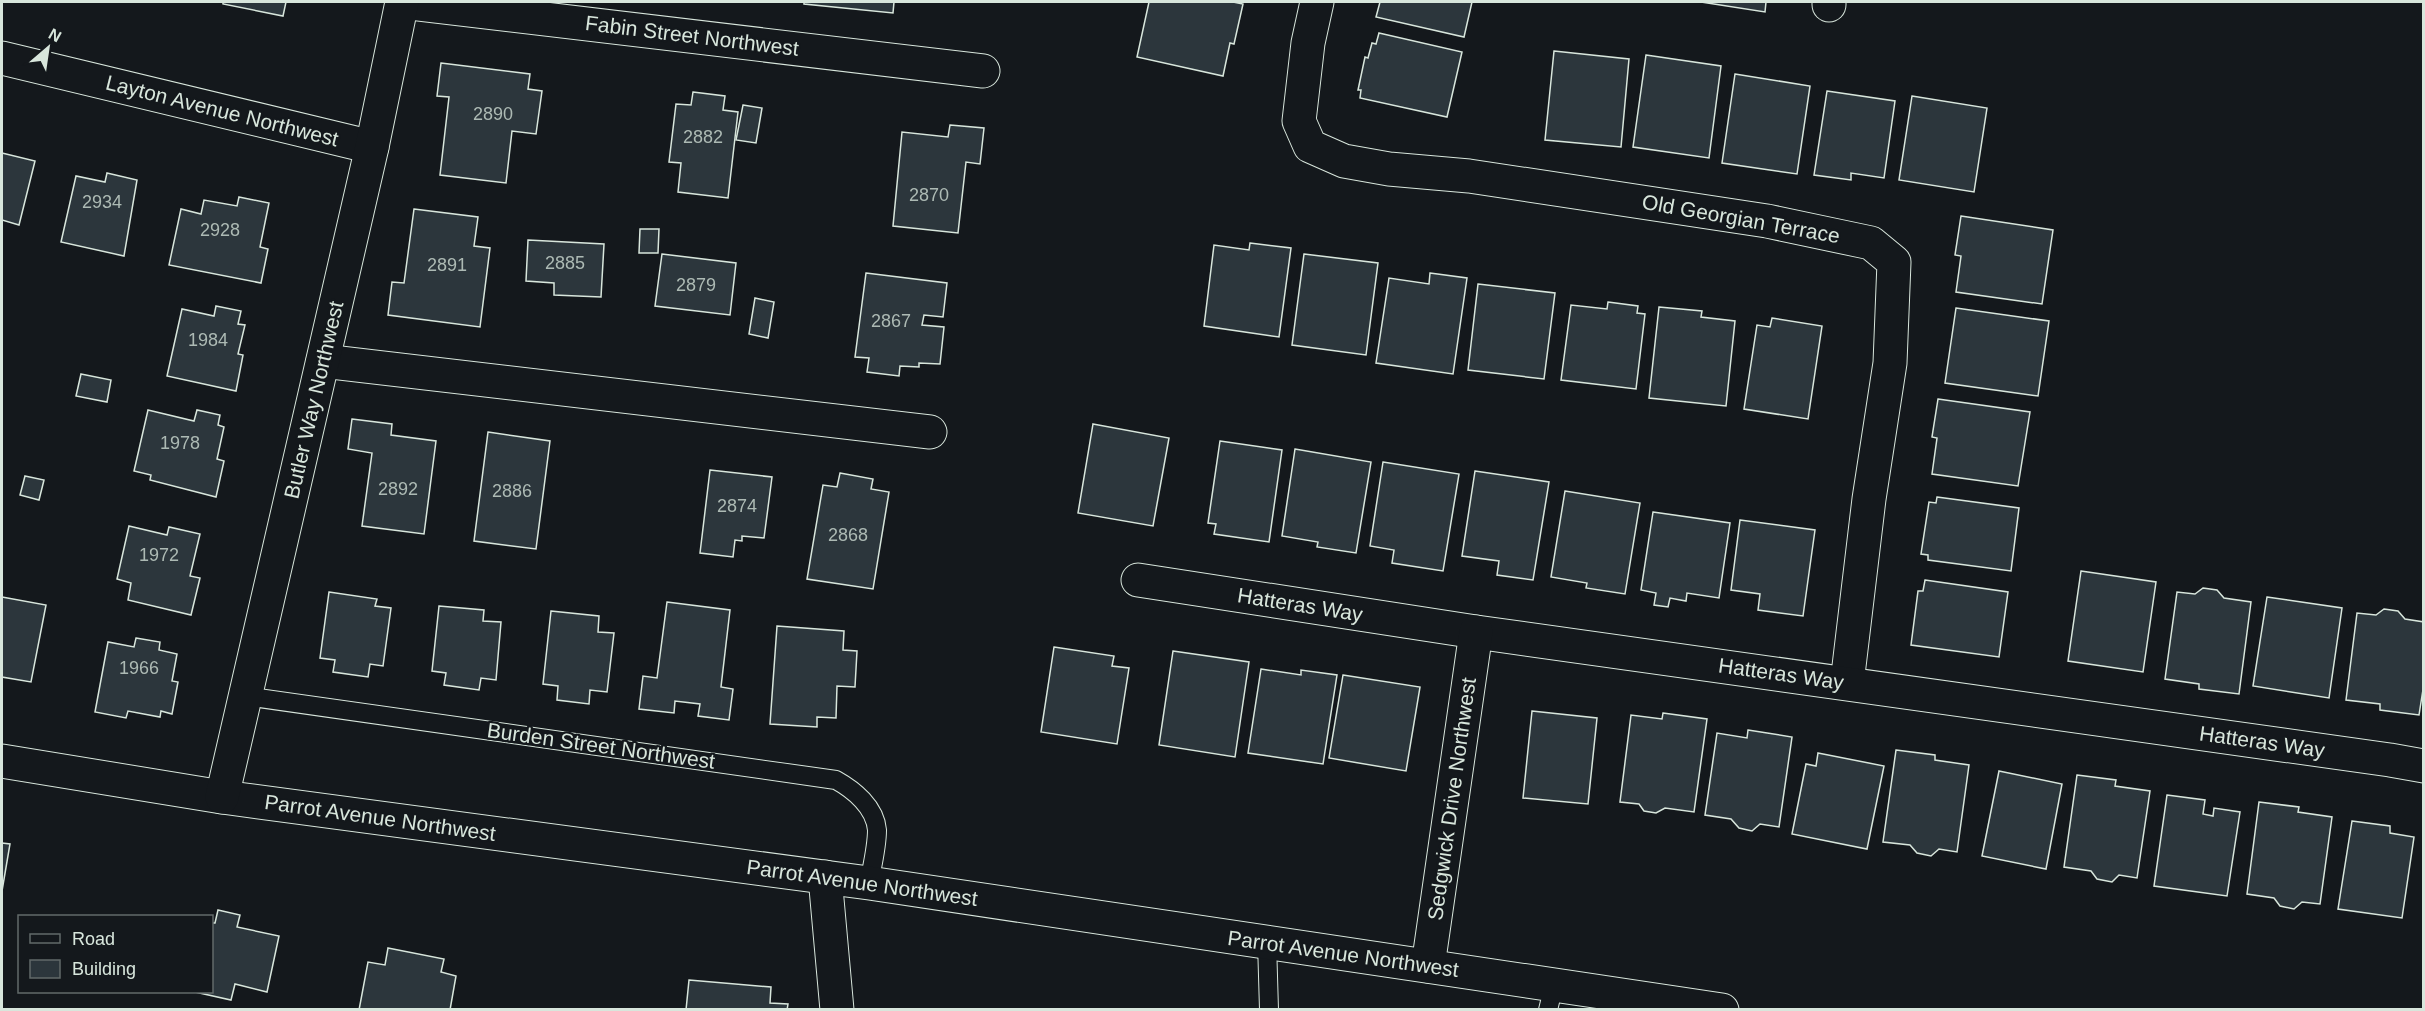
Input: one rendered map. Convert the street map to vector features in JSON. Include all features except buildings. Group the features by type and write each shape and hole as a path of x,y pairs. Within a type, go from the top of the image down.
{"street":[{"name":"Fabin Street Northwest","path":"402,2 982,71"},
{"name":"Butler Way Northwest","path":"222,797 372,147 402,2"},
{"name":"Old Georgian Terrace","path":"1317,2 1308,43 1299,121 1310,146 1344,161 1389,170 1469,176 1767,221 1871,243 1894,262 1890,363 1869,499 1847,683"},
{"name":"Layton Avenue Northwest","path":"2,58 372,147"},
{"path":"323,361 930,432"},
{"name":"Hatteras Way","path":"1138,580 1476,632 2390,759 2424,766"},
{"name":"Sedgwick Drive Northwest","path":"1428,966 1476,632"},
{"name":"Parrot Avenue Northwest","path":"2,761 222,797 869,883 1428,966 1551,997 1722,1010"},
{"path":"825,877 837,1010"}],"lane":[{"name":"Burden Street Northwest","path":"245,696 836,780 855,790 869,809 877,829 869,883"},
{"path":"1267,942 1269,1010"}]}
